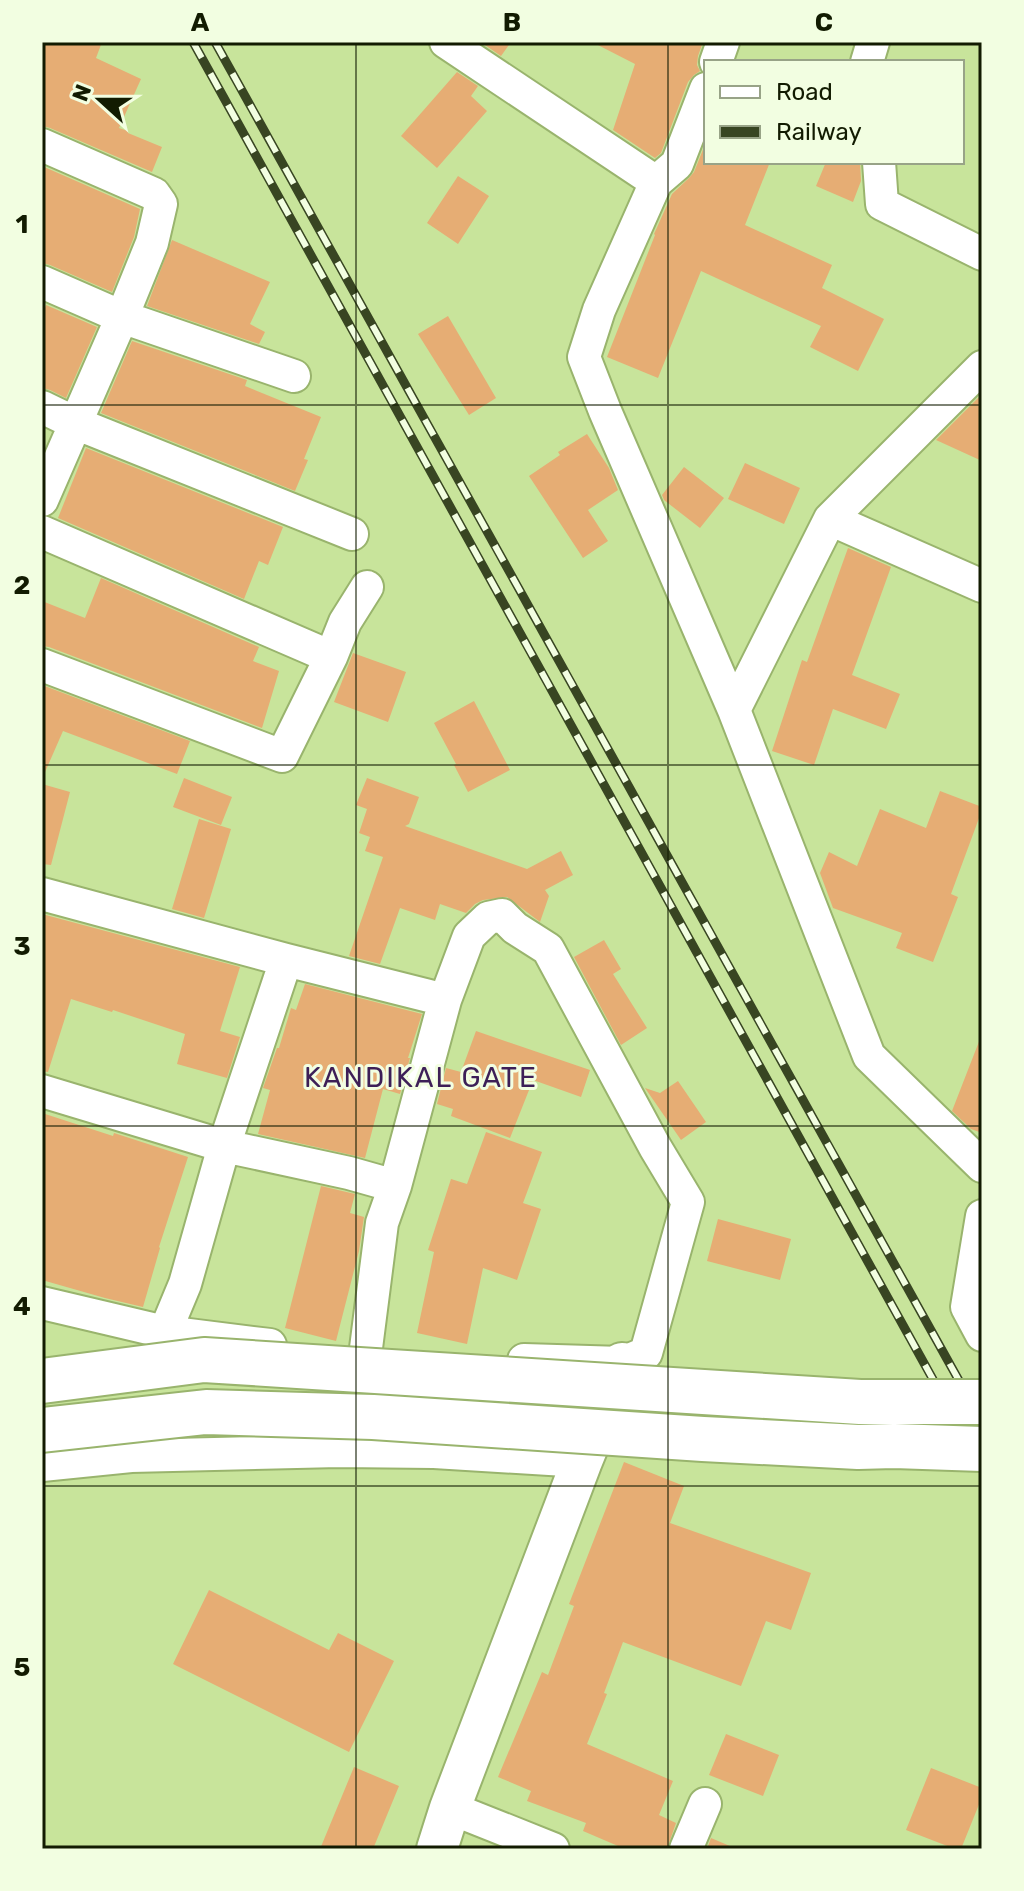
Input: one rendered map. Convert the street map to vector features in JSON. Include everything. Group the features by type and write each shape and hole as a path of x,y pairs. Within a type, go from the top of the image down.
{"main road":[{"path":"42,1381 204,1360 860,1402 982,1402"},
{"path":"42,1430 206,1412 373,1417 858,1447 982,1449"}],"street":[{"path":"446,42 656,182"},
{"path":"704,94 677,164 656,182 599,310 584,357 734,710 869,1056 982,1166"},
{"path":"42,145 154,194 161,204 152,243 42,500"},
{"path":"879,164 882,204 982,254"},
{"path":"42,282 122,317 294,376"},
{"path":"734,710 830,519 982,367"},
{"path":"42,407 352,534"},
{"path":"830,519 982,586"},
{"path":"42,532 331,657"},
{"path":"42,665 282,756 345,622 367,587"},
{"path":"42,894 445,1000"},
{"path":"42,1303 165,1332 365,1356 622,1363 646,1353 688,1202 548,949 515,928 502,915 488,918 469,936 445,1000 395,1186 382,1223 365,1356"},
{"path":"165,1332 185,1284 224,1146 286,960"},
{"path":"42,1091 224,1146 395,1186"},
{"path":"982,1216 967,1307 982,1335"},
{"path":"437,1849 582,1461 622,1363"},
{"path":"42,1465 131,1456 339,1451 434,1452 582,1461"},
{"path":"686,1849 705,1804"},
{"path":"450,1808 553,1849"}],"building":[{"path":"42,42 102,42 96,58 141,79 119,128 162,147 152,172 42,126"},
{"path":"483,42 511,42 501,56"},
{"path":"592,42 703,42 697,65 700,71 688,82 661,153 655,158 613,130 635,64"},
{"path":"457,72 478,86 471,96 487,111 437,168 401,136"},
{"path":"704,147 704,164 769,164 745,225 832,265 822,288 884,319 858,371 810,347 821,326 701,271 658,378 607,357 672,194 694,172"},
{"path":"825,164 860,164 861,181 853,202 816,186"},
{"path":"42,166 140,209 134,237 112,292 42,263"},
{"path":"458,176 489,196 458,244 427,223"},
{"path":"172,240 270,282 250,324 265,332 259,344 147,306"},
{"path":"46,305 97,327 66,398 42,388 42,316"},
{"path":"448,316 496,398 469,415 418,334"},
{"path":"132,341 247,380 245,386 321,417 295,491 101,413"},
{"path":"982,394 982,461 936,440"},
{"path":"587,434 609,468 618,490 588,510 608,541 583,558 529,476 560,455 558,452"},
{"path":"86,448 283,527 268,565 259,561 244,599 58,518"},
{"path":"745,463 800,488 784,524 728,499"},
{"path":"684,467 724,498 700,528 664,500 662,495"},
{"path":"848,548 891,567 852,675 900,694 886,729 833,709 814,765 772,751 802,660 807,662"},
{"path":"101,578 259,647 253,661 279,671 262,728 42,646 42,601 85,618"},
{"path":"353,653 406,672 388,722 334,702"},
{"path":"42,685 190,741 177,774 63,731 42,779"},
{"path":"474,701 510,770 468,792 434,723"},
{"path":"184,778 232,797 221,825 173,807"},
{"path":"367,778 419,797 409,824 405,826 527,869 561,851 573,875 545,890 549,896 540,922 507,897 483,900 466,913 440,904 435,920 400,908 380,964 349,956 383,857 365,851 370,837 359,833 367,809 356,805"},
{"path":"42,784 70,792 51,865 42,864"},
{"path":"940,791 982,807 982,810 951,894 958,897 933,962 896,948 902,933 833,908 820,873 829,852 857,866 880,809 926,828"},
{"path":"199,819 231,829 204,918 172,909"},
{"path":"42,914 240,967 220,1031 240,1037 227,1078 177,1064 185,1034 71,999 48,1072 42,1071"},
{"path":"604,940 621,969 613,974 647,1028 621,1045 574,957"},
{"path":"305,984 422,1014 400,1094 383,1089 365,1158 258,1134 270,1090 263,1088 291,1008 296,1010"},
{"path":"476,1031 590,1070 581,1097 533,1080 510,1138 451,1116 453,1109 437,1104 446,1068 461,1072"},
{"path":"980,1039 982,1133 971,1129 952,1111"},
{"path":"678,1081 706,1122 681,1140 645,1088 660,1093"},
{"path":"42,1113 188,1157 143,1307 42,1280"},
{"path":"486,1132 542,1152 523,1203 541,1209 517,1280 483,1268 467,1344 417,1333 434,1252 428,1250 451,1179 467,1184"},
{"path":"321,1186 355,1194 350,1213 364,1217 359,1251 336,1341 285,1328"},
{"path":"718,1219 791,1239 780,1280 707,1261"},
{"path":"624,1462 684,1486 670,1523 811,1573 791,1630 766,1621 741,1686 623,1642 587,1744 673,1781 659,1815 676,1823 667,1849 625,1849 583,1831 586,1823 527,1801 531,1791 498,1777 542,1672 548,1675 574,1606 569,1604"},
{"path":"209,1590 329,1650 338,1633 394,1661 349,1752 173,1664"},
{"path":"726,1734 779,1755 763,1796 709,1775"},
{"path":"354,1767 399,1786 373,1849 320,1849"},
{"path":"931,1768 982,1788 982,1797 961,1849 906,1830"},
{"path":"711,1838 737,1849 707,1849"}],"railway":[{"path":"193,42 982,1468"},
{"path":"215,42 982,1422"}],"district":[{"name":"KANDIKAL GATE","path":"421,1077"}]}
